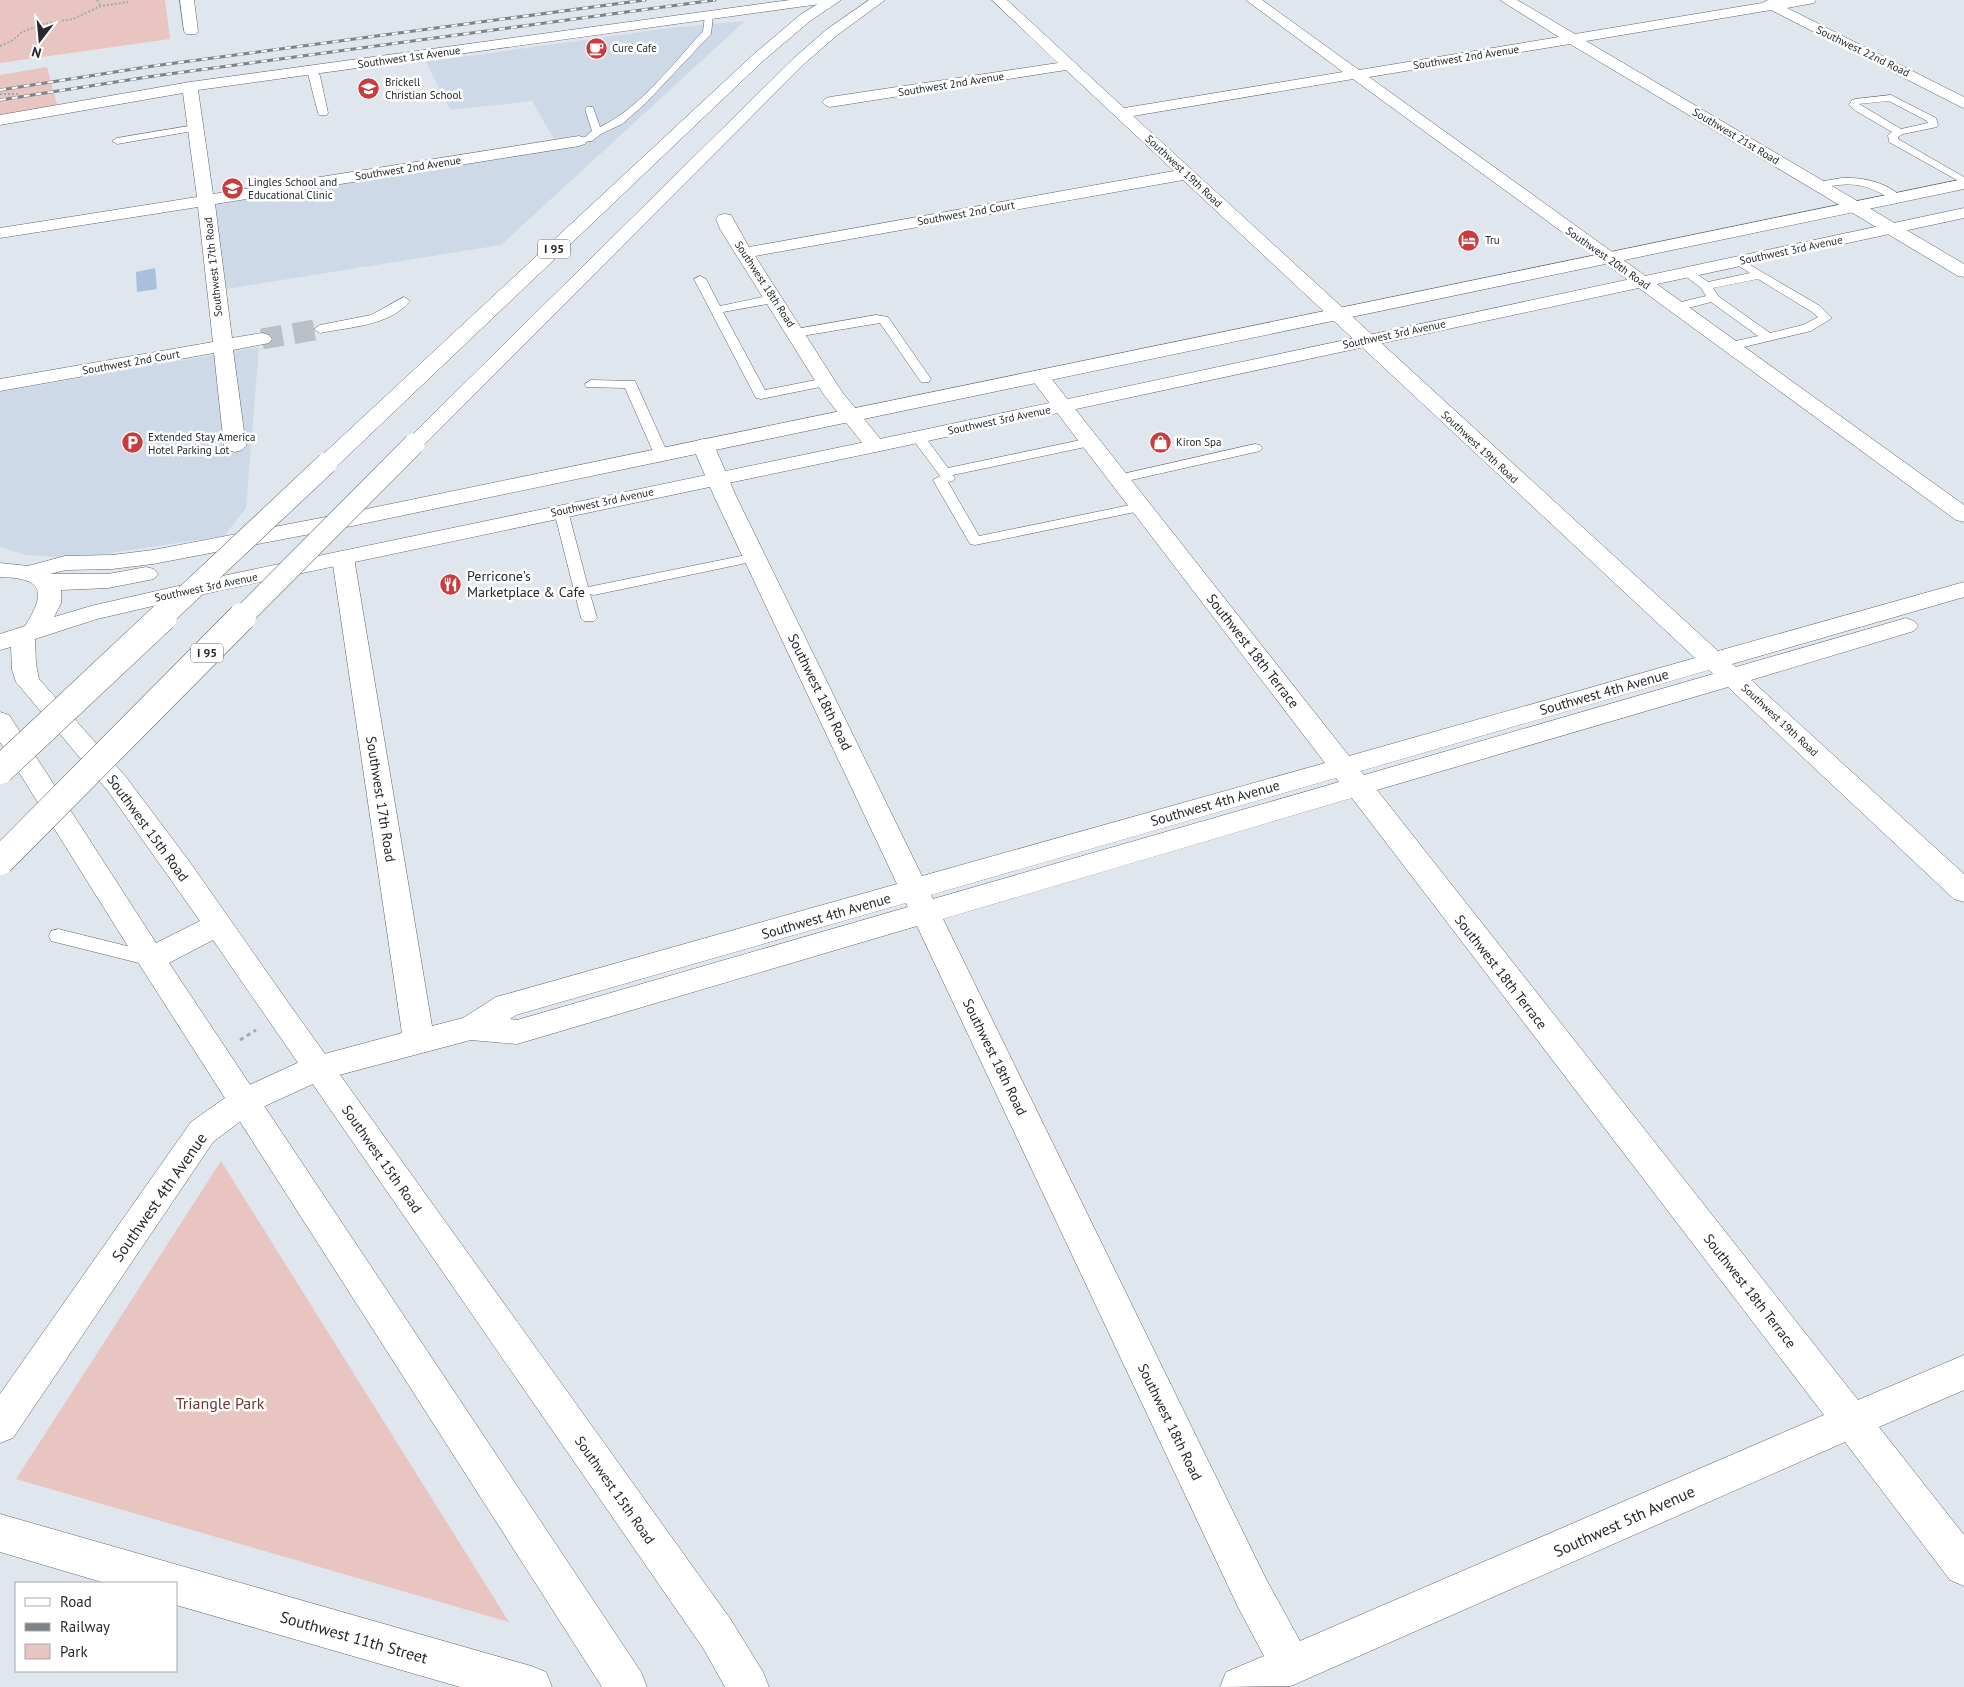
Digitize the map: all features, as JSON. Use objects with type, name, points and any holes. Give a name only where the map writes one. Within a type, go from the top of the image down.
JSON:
[{"type":"main road","points":[[187,0],[191,31]]},
{"type":"main road","name":"Southwest 1st Avenue","points":[[0,120],[190,87],[820,0]]},
{"type":"main road","name":"I 95","points":[[0,770],[759,57],[797,24],[834,0]]},
{"type":"main road","name":"I 95","points":[[0,861],[543,314],[799,61],[853,16],[878,0]]},
{"type":"main road","name":"Southwest 19th Road","points":[[999,0],[1964,891]]},
{"type":"main road","name":"Southwest 20th Road","points":[[1253,0],[1964,515]]},
{"type":"main road","name":"Southwest 21st Road","points":[[1507,0],[1964,272]]},
{"type":"main road","name":"Southwest 2nd Avenue","points":[[1122,114],[1573,39],[1767,3],[1810,0]]},
{"type":"main road","name":"Southwest 22nd Road","points":[[1767,3],[1964,103]]},
{"type":"main road","name":"Southwest 2nd Avenue","points":[[830,102],[1070,65]]},
{"type":"main road","name":"Southwest 17th Road","points":[[190,87],[206,200],[235,446]]},
{"type":"main road","name":"Southwest 2nd Avenue","points":[[0,232],[579,141]]},
{"type":"main road","name":"Southwest 2nd Court","points":[[744,253],[1187,174]]},
{"type":"main road","points":[[18,572],[65,563],[112,562],[153,557],[352,519],[1854,207],[1964,182]]},
{"type":"main road","name":"Southwest 3rd Avenue","points":[[19,636],[107,609],[222,583],[918,437],[1964,213]]},
{"type":"main road","name":"Southwest 18th Road","points":[[725,219],[729,229],[826,382],[875,446]]},
{"type":"main road","name":"Southwest 2nd Court","points":[[0,385],[262,338]]},
{"type":"main road","name":"Southwest 18th Terrace","points":[[1039,376],[1350,776],[1385,824],[1964,1566]]},
{"type":"main road","name":"Southwest 18th Road","points":[[704,446],[1252,1593],[1285,1674]]},
{"type":"main road","name":"Southwest 17th Road","points":[[343,558],[419,1041]]},
{"type":"main road","points":[[18,572],[51,597],[49,604],[19,636]]},
{"type":"main road","name":"Southwest 4th Avenue","points":[[1724,669],[1964,589]]},
{"type":"main road","name":"Southwest 4th Avenue","points":[[0,1425],[202,1132],[244,1102],[317,1068],[471,1028],[517,1032],[921,902],[1350,776],[1724,669],[1964,608]]},
{"type":"main road","name":"Southwest 15th Road","points":[[19,636],[23,666],[28,682],[118,784],[179,868],[317,1068],[717,1634],[748,1687]]},
{"type":"main road","points":[[0,721],[151,959],[626,1687]]},
{"type":"main road","points":[[151,959],[217,925]]},
{"type":"main road","name":"Southwest 5th Avenue","points":[[1241,1687],[1285,1674],[1964,1372]]},
{"type":"main road","points":[[0,1533],[168,1582]]},
{"type":"main road","name":"Southwest 11th Street","points":[[178,1586],[531,1687]]},
{"type":"lane","points":[[579,141],[588,139],[597,132],[618,122],[642,102],[708,32],[709,16]]},
{"type":"lane","points":[[312,70],[323,113]]},
{"type":"lane","points":[[1900,132],[1859,109],[1854,105],[1855,102],[1891,98],[1932,120],[1932,125],[1900,132],[1893,136],[1893,140],[1964,182]]},
{"type":"lane","points":[[590,109],[597,132]]},
{"type":"lane","points":[[117,142],[195,128]]},
{"type":"lane","points":[[1818,185],[1847,180],[1868,182],[1896,198]]},
{"type":"lane","points":[[1731,346],[1807,328],[1826,318],[1816,309],[1738,261]]},
{"type":"lane","points":[[1687,272],[1706,286],[1713,298],[1768,337]]},
{"type":"lane","points":[[1706,286],[1760,275]]},
{"type":"lane","points":[[700,279],[761,395],[826,382]]},
{"type":"lane","points":[[1678,307],[1713,298]]},
{"type":"lane","points":[[716,310],[773,299]]},
{"type":"lane","points":[[320,329],[380,317],[392,311],[404,301]]},
{"type":"lane","points":[[796,333],[876,318],[884,320],[926,379]]},
{"type":"lane","points":[[591,384],[630,384],[661,454]]},
{"type":"lane","points":[[918,437],[948,478],[940,480],[975,541],[1140,507]]},
{"type":"lane","points":[[944,473],[1090,442]]},
{"type":"lane","points":[[1118,479],[1255,448]]},
{"type":"lane","points":[[561,511],[589,618]]},
{"type":"lane","points":[[594,590],[756,557]]},
{"type":"lane","points":[[58,936],[151,959]]},
{"type":"path","points":[[97,0],[101,6]]},
{"type":"path","points":[[0,46],[13,40],[22,32],[43,24],[73,18],[101,6],[128,2]]},
{"type":"path","points":[[232,1044],[261,1028]]},
{"type":"shaded area","points":[[745,21],[501,245],[226,289],[214,195],[554,139],[532,101],[450,110],[426,62],[669,28]]},
{"type":"shaded area","points":[[259,347],[246,508],[224,536],[76,558],[26,555],[0,547],[0,392]]},
{"type":"green space","points":[[0,0],[165,0],[170,39],[0,63]]},
{"type":"green space","points":[[47,67],[57,105],[0,117],[0,75]]},
{"type":"green space","name":"Triangle Park","points":[[221,1161],[509,1622],[16,1479]]},
{"type":"water","points":[[155,268],[157,289],[137,292],[136,272]]},
{"type":"tunnel","points":[[262,339],[320,329]]},
{"type":"railway","points":[[0,90],[153,66],[645,0]]},
{"type":"railway","points":[[0,100],[154,76],[715,0]]},
{"type":"place","name":"Cure Cafe","points":[[596,48]]},
{"type":"place","name":"Brickell Christian School","points":[[369,88]]},
{"type":"place","name":"Lingles School and Educational Clinic","points":[[232,188]]},
{"type":"place","name":"Tru","points":[[1469,240]]},
{"type":"place","name":"Kiron Spa","points":[[1160,442]]},
{"type":"place","name":"Extended Stay America Hotel Parking Lot","points":[[132,443]]},
{"type":"place","name":"Perricone's Marketplace & Cafe","points":[[451,584]]}]
